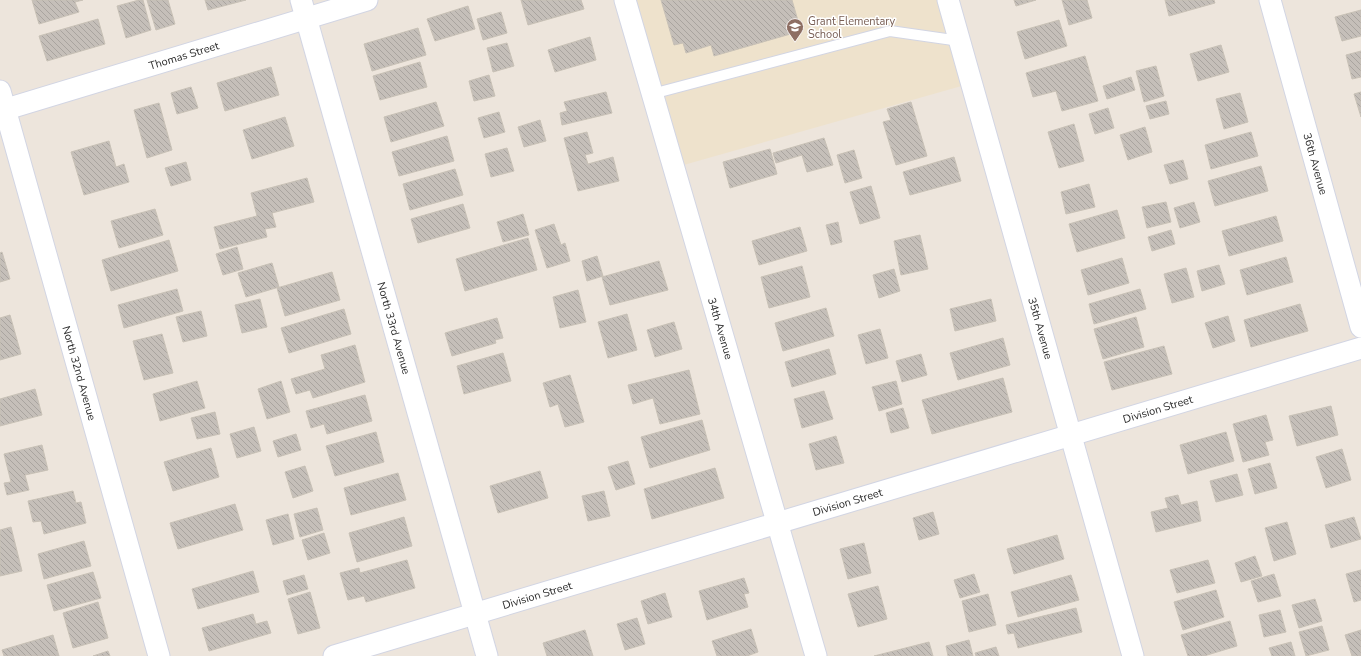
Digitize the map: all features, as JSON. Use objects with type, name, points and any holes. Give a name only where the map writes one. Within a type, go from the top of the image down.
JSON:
[{"type":"street","name":"Thomas Street","points":[[2,104],[304,9],[367,0]]},
{"type":"street","name":"34th Avenue","points":[[625,0],[779,523],[816,656]]},
{"type":"street","name":"35th Avenue","points":[[948,0],[1133,656]]},
{"type":"street","name":"36th Avenue","points":[[1270,0],[1361,327]]},
{"type":"street","name":"North 33rd Avenue","points":[[304,9],[487,656]]},
{"type":"street","name":"North 32nd Avenue","points":[[2,104],[159,656]]},
{"type":"street","name":"Division Street","points":[[334,656],[1361,348]]},
{"type":"lane","points":[[652,94],[890,31],[960,42]]},
{"type":"shaded area","name":"Grant Elementary School","points":[[624,0],[940,0],[965,85],[673,168]]},
{"type":"building","points":[[32,0],[83,0],[75,2],[79,12],[39,24]]},
{"type":"building","points":[[143,0],[151,30],[126,38],[117,6]]},
{"type":"building","points":[[147,0],[168,0],[175,24],[156,30]]},
{"type":"building","points":[[205,0],[246,0],[208,10]]},
{"type":"building","points":[[521,0],[581,0],[584,9],[528,25]]},
{"type":"building","points":[[661,0],[792,0],[801,31],[714,56],[711,45],[686,53],[683,43],[674,45]]},
{"type":"building","points":[[1014,0],[1036,0],[1016,6]]},
{"type":"building","points":[[1062,0],[1087,0],[1092,18],[1069,25]]},
{"type":"building","points":[[1165,0],[1214,0],[1215,3],[1169,16]]},
{"type":"building","points":[[468,6],[475,29],[435,41],[427,19]]},
{"type":"building","points":[[1361,10],[1361,36],[1342,41],[1335,17]]},
{"type":"building","points":[[501,12],[507,33],[483,40],[477,19]]},
{"type":"building","points":[[98,19],[105,44],[47,61],[39,36]]},
{"type":"building","points":[[1059,20],[1067,46],[1025,59],[1017,32]]},
{"type":"building","points":[[418,28],[426,55],[372,71],[364,44]]},
{"type":"building","points":[[590,37],[596,60],[555,72],[548,50]]},
{"type":"building","points":[[507,43],[514,66],[493,72],[487,48]]},
{"type":"building","points":[[1221,45],[1229,72],[1198,81],[1190,54]]},
{"type":"building","points":[[1361,51],[1361,77],[1352,79],[1346,55]]},
{"type":"building","points":[[1085,56],[1098,101],[1062,111],[1056,91],[1033,97],[1026,73]]},
{"type":"building","points":[[420,62],[427,87],[380,100],[373,76]]},
{"type":"building","points":[[1156,66],[1164,96],[1144,102],[1136,71]]},
{"type":"building","points":[[271,67],[279,95],[225,111],[217,83]]},
{"type":"building","points":[[489,75],[495,96],[474,101],[469,81]]},
{"type":"building","points":[[1131,77],[1135,90],[1107,99],[1103,86]]},
{"type":"building","points":[[191,87],[198,108],[177,114],[171,93]]},
{"type":"building","points":[[606,92],[612,113],[562,125],[560,113],[567,111],[564,102]]},
{"type":"building","points":[[1361,92],[1361,117],[1354,94]]},
{"type":"building","points":[[1240,93],[1248,122],[1224,129],[1216,99]]},
{"type":"building","points":[[1166,101],[1169,114],[1150,119],[1146,106]]},
{"type":"building","points":[[436,102],[444,126],[391,142],[384,117]]},
{"type":"building","points":[[911,102],[927,156],[896,165],[883,122],[891,120],[887,109]]},
{"type":"building","points":[[159,103],[172,150],[147,158],[134,110]]},
{"type":"building","points":[[1108,108],[1114,128],[1095,134],[1089,114]]},
{"type":"building","points":[[499,112],[505,132],[484,138],[478,118]]},
{"type":"building","points":[[285,117],[294,146],[252,159],[243,130]]},
{"type":"building","points":[[540,120],[546,141],[524,147],[518,127]]},
{"type":"building","points":[[1074,124],[1084,161],[1059,168],[1048,132]]},
{"type":"building","points":[[1145,127],[1152,152],[1128,160],[1120,135]]},
{"type":"building","points":[[587,132],[593,153],[585,155],[588,164],[613,157],[619,181],[578,191],[564,138]]},
{"type":"building","points":[[1251,132],[1258,156],[1211,169],[1205,145]]},
{"type":"building","points":[[447,136],[454,161],[399,176],[392,152]]},
{"type":"building","points":[[824,138],[833,165],[807,172],[802,155],[776,163],[773,153]]},
{"type":"building","points":[[109,141],[116,167],[124,164],[129,182],[84,195],[71,152]]},
{"type":"building","points":[[507,148],[514,171],[491,177],[485,154]]},
{"type":"building","points":[[770,149],[777,174],[730,188],[723,162]]},
{"type":"building","points":[[854,150],[862,178],[845,183],[837,155]]},
{"type":"building","points":[[954,157],[961,181],[910,195],[903,172]]},
{"type":"building","points":[[1183,160],[1188,179],[1170,184],[1164,165]]},
{"type":"building","points":[[186,162],[191,180],[171,186],[165,168]]},
{"type":"building","points":[[1261,166],[1268,191],[1215,206],[1208,181]]},
{"type":"building","points":[[455,169],[463,195],[410,210],[403,184]]},
{"type":"building","points":[[307,178],[314,202],[272,213],[276,227],[265,229],[267,237],[220,249],[214,227],[257,216],[251,193]]},
{"type":"building","points":[[1089,184],[1095,207],[1066,214],[1061,192]]},
{"type":"building","points":[[871,186],[880,218],[860,224],[850,192]]},
{"type":"building","points":[[1166,202],[1171,222],[1147,228],[1142,207]]},
{"type":"building","points":[[1194,202],[1200,222],[1180,228],[1174,208]]},
{"type":"building","points":[[463,204],[470,228],[418,243],[411,219]]},
{"type":"building","points":[[155,209],[163,235],[119,248],[111,221]]},
{"type":"building","points":[[1117,210],[1125,238],[1077,252],[1069,224]]},
{"type":"building","points":[[523,214],[529,235],[503,242],[497,222]]},
{"type":"building","points":[[1276,216],[1283,241],[1229,256],[1222,231]]},
{"type":"building","points":[[838,222],[842,242],[831,245],[826,225]]},
{"type":"building","points":[[554,224],[561,245],[565,243],[570,261],[547,268],[535,230]]},
{"type":"building","points":[[800,227],[807,251],[759,265],[752,241]]},
{"type":"building","points":[[1171,230],[1175,244],[1152,251],[1148,237]]},
{"type":"building","points":[[920,235],[928,269],[901,275],[894,241]]},
{"type":"building","points":[[528,238],[537,270],[465,291],[456,259]]},
{"type":"building","points":[[169,240],[178,271],[111,291],[102,260]]},
{"type":"building","points":[[237,247],[243,269],[223,275],[216,254]]},
{"type":"building","points":[[2,252],[10,279],[0,282],[0,253]]},
{"type":"building","points":[[597,256],[603,276],[587,281],[582,261]]},
{"type":"building","points":[[1286,257],[1293,282],[1247,295],[1240,270]]},
{"type":"building","points":[[1122,258],[1129,283],[1088,295],[1081,270]]},
{"type":"building","points":[[659,261],[668,290],[610,305],[602,277]]},
{"type":"building","points":[[272,263],[279,287],[246,297],[238,273]]},
{"type":"building","points":[[1219,265],[1225,284],[1202,291],[1197,271]]},
{"type":"building","points":[[802,266],[810,297],[769,308],[761,277]]},
{"type":"building","points":[[1186,268],[1194,297],[1172,303],[1164,274]]},
{"type":"building","points":[[894,269],[900,291],[879,298],[873,275]]},
{"type":"building","points":[[332,272],[340,300],[285,316],[277,288]]},
{"type":"building","points":[[177,289],[183,311],[124,328],[118,305]]},
{"type":"building","points":[[1140,289],[1146,309],[1094,324],[1089,304]]},
{"type":"building","points":[[578,290],[586,322],[560,328],[553,297]]},
{"type":"building","points":[[260,299],[267,327],[242,333],[235,305]]},
{"type":"building","points":[[991,299],[996,321],[955,331],[950,309]]},
{"type":"building","points":[[1300,304],[1308,331],[1251,347],[1244,320]]},
{"type":"building","points":[[826,308],[834,336],[783,351],[775,323]]},
{"type":"building","points":[[344,309],[351,334],[289,353],[281,328]]},
{"type":"building","points":[[201,311],[207,336],[183,342],[176,317]]},
{"type":"building","points":[[627,314],[637,350],[608,358],[598,322]]},
{"type":"building","points":[[10,315],[21,354],[0,360],[0,318]]},
{"type":"building","points":[[1228,316],[1235,341],[1213,348],[1205,323]]},
{"type":"building","points":[[1136,317],[1144,347],[1103,359],[1094,329]]},
{"type":"building","points":[[497,318],[503,338],[495,340],[496,343],[452,356],[445,333]]},
{"type":"building","points":[[674,322],[682,349],[655,357],[647,330]]},
{"type":"building","points":[[880,329],[888,358],[866,364],[858,335]]},
{"type":"building","points":[[162,334],[173,373],[144,380],[133,341]]},
{"type":"building","points":[[1003,338],[1010,365],[958,380],[950,353]]},
{"type":"building","points":[[355,345],[365,382],[313,398],[310,390],[296,394],[291,379],[325,369],[321,355]]},
{"type":"building","points":[[1164,346],[1172,374],[1112,390],[1104,362]]},
{"type":"building","points":[[829,349],[836,374],[792,387],[785,362]]},
{"type":"building","points":[[503,353],[511,381],[464,394],[457,366]]},
{"type":"building","points":[[921,354],[927,375],[902,382],[896,361]]},
{"type":"building","points":[[689,370],[700,414],[660,424],[653,398],[633,404],[628,385]]},
{"type":"building","points":[[570,375],[584,422],[565,427],[558,404],[550,407],[543,383]]},
{"type":"building","points":[[1003,378],[1012,412],[932,434],[922,400]]},
{"type":"building","points":[[197,381],[205,408],[160,421],[153,394]]},
{"type":"building","points":[[281,381],[290,412],[267,419],[258,389]]},
{"type":"building","points":[[896,381],[902,404],[879,411],[872,387]]},
{"type":"building","points":[[35,389],[42,415],[0,426],[0,399]]},
{"type":"building","points":[[824,391],[833,419],[802,428],[794,399]]},
{"type":"building","points":[[365,395],[372,421],[327,434],[324,424],[311,428],[306,411]]},
{"type":"building","points":[[1331,406],[1338,435],[1297,446],[1289,416]]},
{"type":"building","points":[[903,408],[909,428],[891,433],[886,413]]},
{"type":"building","points":[[215,412],[220,434],[197,439],[191,418]]},
{"type":"building","points":[[1266,415],[1273,440],[1265,442],[1269,455],[1243,462],[1233,424]]},
{"type":"building","points":[[702,420],[710,450],[650,468],[641,437]]},
{"type":"building","points":[[254,427],[261,451],[237,458],[230,434]]},
{"type":"building","points":[[376,432],[384,462],[335,476],[326,446]]},
{"type":"building","points":[[1226,432],[1234,461],[1188,474],[1180,445]]},
{"type":"building","points":[[296,434],[301,450],[278,457],[273,441]]},
{"type":"building","points":[[836,436],[844,463],[816,470],[809,444]]},
{"type":"building","points":[[42,445],[48,470],[25,475],[29,490],[7,495],[4,483],[11,482],[4,454]]},
{"type":"building","points":[[211,448],[219,477],[173,491],[164,462]]},
{"type":"building","points":[[1342,449],[1351,480],[1326,488],[1316,457]]},
{"type":"building","points":[[628,461],[635,484],[616,490],[608,467]]},
{"type":"building","points":[[1270,463],[1277,488],[1255,494],[1248,469]]},
{"type":"building","points":[[305,466],[313,491],[293,498],[285,472]]},
{"type":"building","points":[[715,468],[724,498],[652,519],[644,489]]},
{"type":"building","points":[[540,471],[548,498],[498,513],[490,486]]},
{"type":"building","points":[[398,473],[406,500],[351,515],[344,488]]},
{"type":"building","points":[[1237,474],[1243,495],[1216,502],[1210,481]]},
{"type":"building","points":[[73,491],[76,503],[81,502],[86,523],[44,534],[41,521],[33,522],[28,501]]},
{"type":"building","points":[[604,491],[610,516],[588,521],[582,496]]},
{"type":"building","points":[[1178,495],[1181,505],[1197,501],[1201,521],[1156,532],[1151,512],[1168,508],[1165,498]]},
{"type":"building","points":[[235,504],[243,530],[178,549],[170,523]]},
{"type":"building","points":[[317,508],[323,530],[300,537],[294,514]]},
{"type":"building","points":[[933,512],[939,534],[919,540],[913,518]]},
{"type":"building","points":[[288,514],[294,539],[273,545],[266,520]]},
{"type":"building","points":[[404,517],[412,546],[357,562],[349,533]]},
{"type":"building","points":[[1354,517],[1361,539],[1331,548],[1325,525]]},
{"type":"building","points":[[1287,522],[1296,554],[1274,561],[1265,528]]},
{"type":"building","points":[[11,527],[22,571],[0,576],[0,530]]},
{"type":"building","points":[[324,533],[330,553],[308,560],[302,540]]},
{"type":"building","points":[[1057,535],[1064,559],[1014,574],[1007,549]]},
{"type":"building","points":[[84,541],[91,566],[44,579],[38,554]]},
{"type":"building","points":[[864,543],[871,573],[848,579],[840,549]]},
{"type":"building","points":[[1255,556],[1262,576],[1241,582],[1235,563]]},
{"type":"building","points":[[407,560],[415,588],[366,602],[364,596],[348,600],[340,573],[359,568],[360,573]]},
{"type":"building","points":[[1208,560],[1215,583],[1177,593],[1170,570]]},
{"type":"building","points":[[1361,570],[1361,600],[1354,602],[1346,574]]},
{"type":"building","points":[[253,571],[259,592],[198,609],[192,589]]},
{"type":"building","points":[[93,572],[101,598],[54,611],[47,585]]},
{"type":"building","points":[[974,574],[980,592],[960,598],[954,580]]},
{"type":"building","points":[[1274,574],[1281,596],[1258,602],[1251,581]]},
{"type":"building","points":[[304,575],[308,589],[287,595],[283,581]]},
{"type":"building","points":[[1071,575],[1079,600],[1018,617],[1011,592]]},
{"type":"building","points":[[744,578],[749,593],[744,594],[748,607],[707,620],[699,591]]},
{"type":"building","points":[[878,586],[887,619],[858,627],[848,594]]},
{"type":"building","points":[[1216,590],[1224,617],[1183,630],[1174,602]]},
{"type":"building","points":[[310,592],[320,628],[298,634],[288,599]]},
{"type":"building","points":[[665,593],[672,617],[648,624],[641,601]]},
{"type":"building","points":[[988,594],[996,625],[969,632],[962,601]]},
{"type":"building","points":[[1315,599],[1322,621],[1299,628],[1292,605]]},
{"type":"building","points":[[98,602],[108,638],[73,648],[63,613]]},
{"type":"building","points":[[1076,608],[1082,632],[1018,648],[1014,633],[1008,634],[1006,625]]},
{"type":"building","points":[[1280,610],[1286,632],[1264,637],[1259,615]]},
{"type":"building","points":[[253,614],[256,624],[267,621],[271,633],[209,651],[202,628]]},
{"type":"building","points":[[637,618],[645,644],[625,650],[617,624]]},
{"type":"building","points":[[1230,621],[1237,646],[1204,656],[1188,656],[1181,635]]},
{"type":"building","points":[[1322,626],[1329,650],[1306,656],[1299,632]]},
{"type":"building","points":[[751,629],[758,652],[747,656],[717,656],[712,641]]},
{"type":"building","points":[[585,630],[593,656],[547,656],[543,643]]},
{"type":"building","points":[[1361,630],[1361,656],[1352,656],[1345,635]]},
{"type":"building","points":[[53,635],[59,656],[4,656],[2,650]]},
{"type":"building","points":[[969,640],[973,656],[948,656],[946,646]]},
{"type":"building","points":[[929,642],[933,656],[874,656]]},
{"type":"building","points":[[1291,642],[1295,656],[1272,656],[1269,648]]},
{"type":"building","points":[[996,647],[999,656],[976,656],[975,653]]},
{"type":"building","points":[[108,651],[110,656],[93,656]]},
{"type":"place","name":"Grant Elementary School","points":[[795,42]]}]
